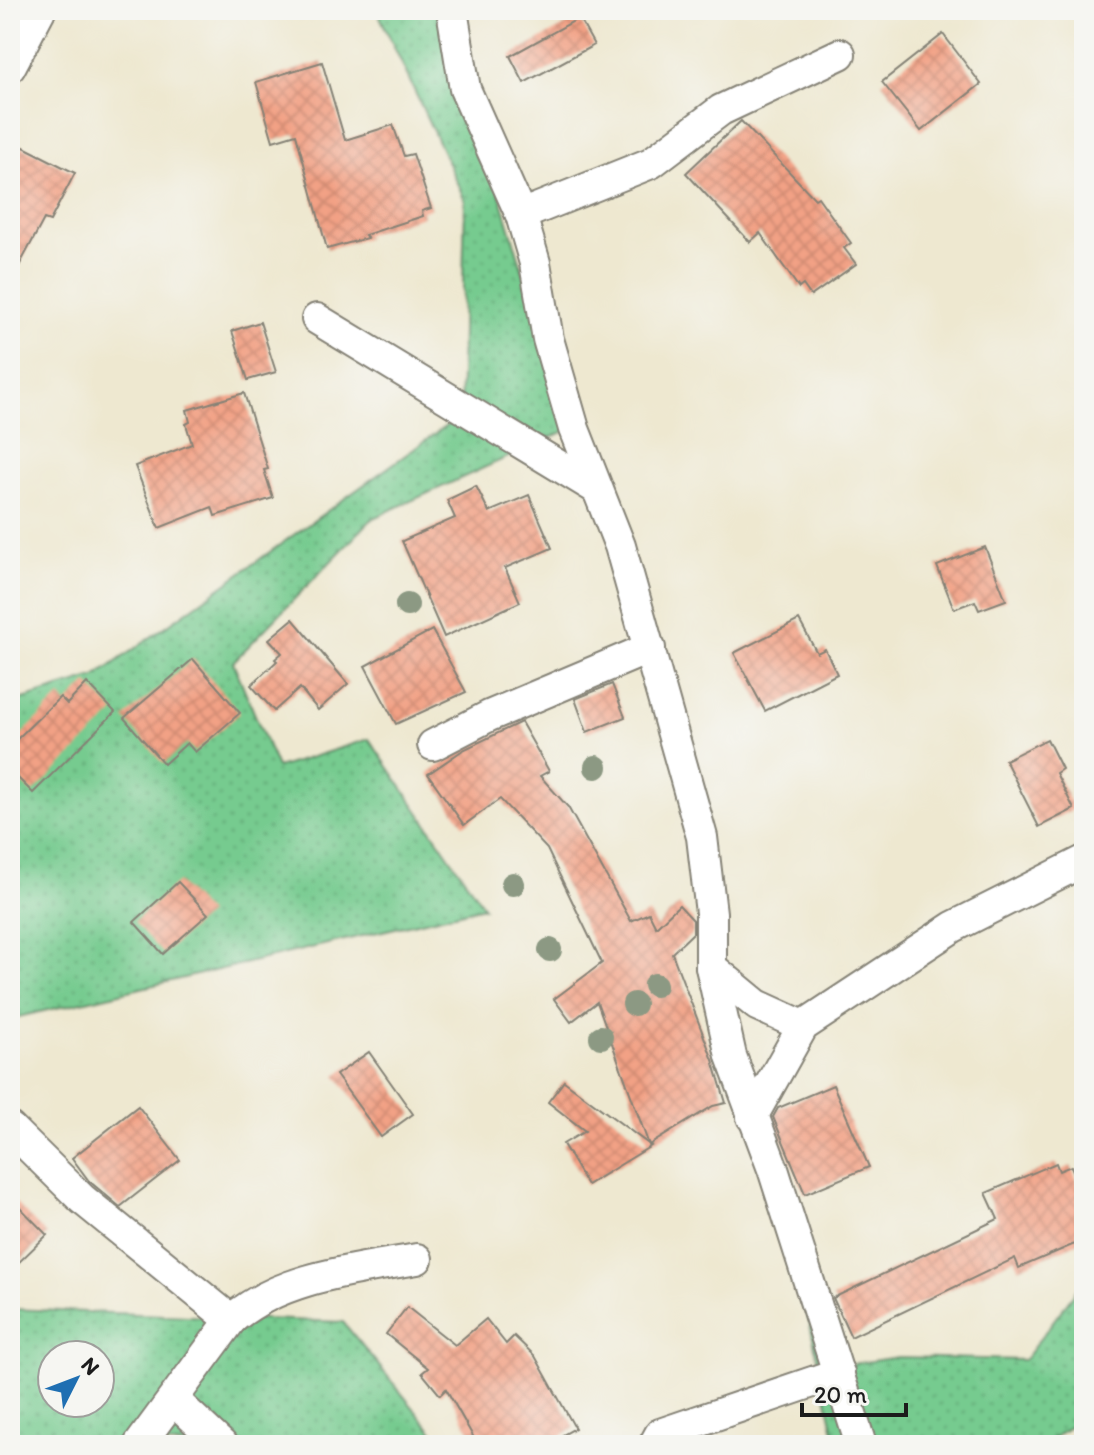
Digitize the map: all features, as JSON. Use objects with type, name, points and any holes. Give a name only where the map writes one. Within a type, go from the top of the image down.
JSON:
[{"type":"street","points":[[14,51],[40,10]]},
{"type":"street","points":[[452,10],[465,89],[521,215],[535,263],[548,339],[561,384],[620,546],[702,837],[711,913],[711,967],[731,1056],[773,1169],[861,1445]]},
{"type":"street","points":[[521,215],[651,163],[721,110],[840,54]]},
{"type":"street","points":[[317,319],[597,489]]},
{"type":"street","points":[[433,745],[489,716],[650,648]]},
{"type":"street","points":[[752,1117],[803,1026],[953,927],[1084,861]]},
{"type":"street","points":[[711,967],[757,1005],[803,1026]]},
{"type":"street","points":[[10,1128],[82,1199],[231,1320]]},
{"type":"street","points":[[139,1445],[231,1320],[250,1304],[272,1291],[417,1259]]},
{"type":"street","points":[[657,1441],[839,1373]]},
{"type":"street","points":[[174,1400],[222,1445]]},
{"type":"green space","points":[[377,10],[445,10],[570,429],[373,518],[233,662],[277,768],[369,739],[484,907],[10,1019],[10,703],[95,677],[460,416],[465,200]]},
{"type":"green space","points":[[774,1164],[839,1366],[898,1357],[1024,1360],[1084,1280],[1084,1416],[1044,1445],[837,1445]]},
{"type":"green space","points":[[10,1309],[343,1322],[444,1445],[10,1445]]},
{"type":"building","points":[[579,18],[594,45],[524,83],[510,56]]},
{"type":"building","points":[[943,34],[981,84],[921,131],[882,82]]},
{"type":"building","points":[[322,62],[345,140],[393,125],[404,156],[413,154],[431,208],[422,211],[423,216],[365,235],[367,238],[327,249],[296,134],[273,141],[256,82]]},
{"type":"building","points":[[741,121],[815,199],[818,197],[851,243],[844,248],[856,264],[811,296],[803,285],[799,288],[760,233],[750,242],[686,173]]},
{"type":"building","points":[[10,140],[75,173],[50,221],[44,219],[10,283]]},
{"type":"building","points":[[260,322],[276,372],[248,380],[232,331]]},
{"type":"building","points":[[244,393],[268,469],[264,470],[273,498],[215,516],[212,507],[159,528],[135,466],[192,444],[186,424],[190,422],[187,410]]},
{"type":"building","points":[[476,486],[489,512],[529,495],[552,548],[505,568],[520,602],[444,637],[402,541],[455,518],[447,500]]},
{"type":"building","points":[[985,547],[1006,600],[979,610],[975,601],[954,609],[937,566]]},
{"type":"building","points":[[293,619],[348,684],[318,710],[300,688],[274,711],[251,685],[282,653],[269,639]]},
{"type":"building","points":[[799,620],[817,653],[825,649],[837,674],[765,711],[734,653]]},
{"type":"building","points":[[432,630],[466,692],[396,724],[365,666]]},
{"type":"building","points":[[193,659],[240,713],[195,752],[187,743],[164,764],[124,718]]},
{"type":"building","points":[[87,683],[115,712],[33,793],[10,770],[10,746],[60,697],[67,704]]},
{"type":"building","points":[[612,684],[625,717],[587,732],[575,699]]},
{"type":"building","points":[[521,722],[549,771],[540,776],[568,807],[631,921],[649,913],[656,927],[679,905],[693,920],[693,933],[672,953],[726,1103],[713,1106],[649,1145],[597,1002],[571,1022],[554,999],[602,963],[547,849],[500,799],[464,825],[428,774],[463,750]]},
{"type":"building","points":[[1047,739],[1062,769],[1056,773],[1074,809],[1039,827],[1005,760]]},
{"type":"building","points":[[178,882],[208,914],[163,954],[134,922]]},
{"type":"building","points":[[369,1052],[413,1114],[381,1137],[336,1075]]},
{"type":"building","points":[[564,1081],[651,1146],[587,1185],[563,1144],[585,1131],[548,1102]]},
{"type":"building","points":[[833,1085],[869,1167],[805,1194],[773,1117],[778,1108]]},
{"type":"building","points":[[138,1106],[180,1160],[120,1207],[89,1181],[72,1158]]},
{"type":"building","points":[[1056,1163],[1059,1171],[1071,1166],[1084,1196],[1084,1240],[1019,1268],[1015,1258],[851,1337],[833,1298],[998,1219],[986,1193]]},
{"type":"building","points":[[10,1197],[47,1235],[10,1271]]},
{"type":"building","points":[[407,1307],[455,1345],[486,1319],[506,1344],[514,1336],[535,1356],[575,1428],[545,1445],[478,1445],[446,1389],[440,1395],[422,1373],[428,1368],[386,1334]]}]
